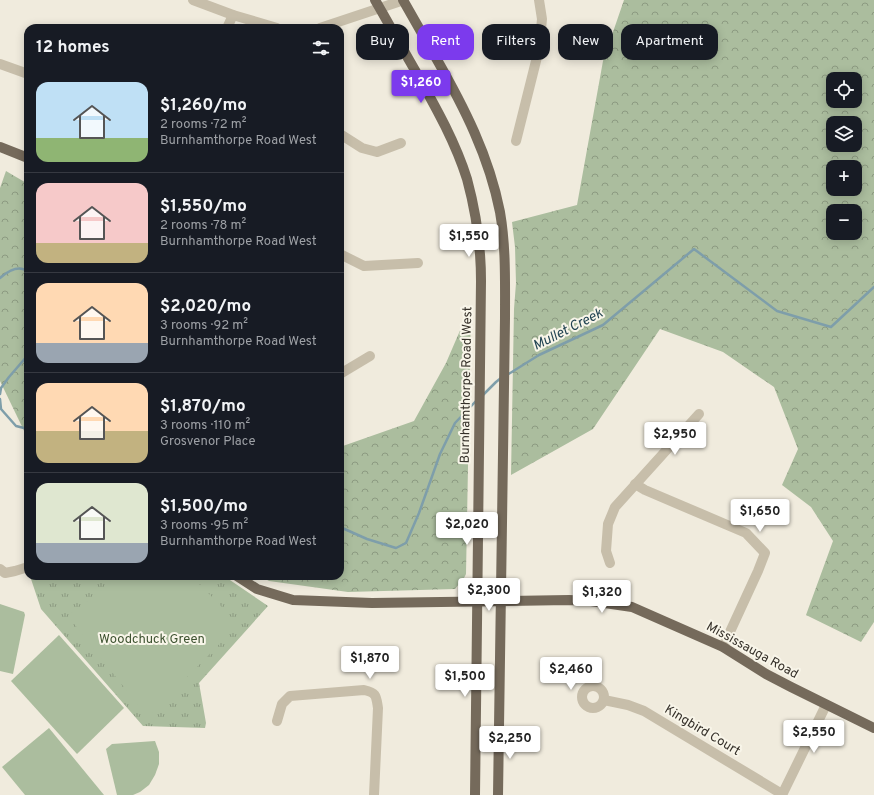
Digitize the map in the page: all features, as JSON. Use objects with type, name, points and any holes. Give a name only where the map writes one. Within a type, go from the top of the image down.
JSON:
[{"type":"main road","points":[[404,0],[473,128],[488,165],[497,200],[503,236],[505,318],[498,795]]},
{"type":"main road","name":"Burnhamthorpe Road West","points":[[377,4],[440,116],[457,153],[466,178],[474,211],[480,248],[481,317],[475,795]]},
{"type":"main road","points":[[0,147],[24,156]]},
{"type":"main road","name":"Mississauga Road","points":[[243,580],[257,589],[293,600],[372,603],[568,600],[591,601],[632,607],[723,647],[766,674],[874,728]]},
{"type":"street","points":[[193,0],[233,15],[263,24]]},
{"type":"street","points":[[330,24],[377,4],[404,0]]},
{"type":"street","points":[[516,141],[539,49],[542,19],[539,0]]},
{"type":"street","points":[[229,24],[233,15]]},
{"type":"street","points":[[0,64],[24,73]]},
{"type":"street","points":[[344,137],[362,148],[377,152],[401,143]]},
{"type":"street","points":[[344,256],[364,266],[418,263]]},
{"type":"street","points":[[344,372],[370,356]]},
{"type":"street","points":[[610,563],[606,552],[608,524],[615,507],[699,414]]},
{"type":"street","points":[[635,484],[645,490],[746,533],[765,553],[723,647]]},
{"type":"street","points":[[0,569],[5,573],[24,568]]},
{"type":"street","points":[[277,721],[282,704],[290,696],[364,690],[372,692],[376,696],[378,708],[374,795]]},
{"type":"street","name":"Kingbird Court","points":[[604,700],[628,705],[644,711],[782,794]]},
{"type":"street","points":[[782,794],[826,705]]},
{"type":"green space","points":[[624,0],[874,0],[874,622],[861,642],[806,615],[833,541],[811,507],[782,485],[798,449],[774,387],[723,352],[660,329],[593,429],[511,475],[514,309],[516,283],[515,247],[512,222],[577,205],[603,61],[613,60],[613,32]]},
{"type":"green space","points":[[6,171],[24,182],[24,431],[0,381],[0,188]]},
{"type":"green space","points":[[471,305],[466,574],[455,589],[348,592],[267,580],[344,580],[344,446],[414,421],[446,363]]},
{"type":"green space","name":"Woodchuck Green","points":[[31,580],[230,580],[268,606],[199,683],[206,723],[205,728],[143,726],[41,609]]},
{"type":"green space","name":"Woodchuck Green","points":[[114,580],[195,580],[238,625],[151,714],[145,714],[68,616]]},
{"type":"green space","points":[[0,604],[24,612],[25,615],[13,674],[0,671]]},
{"type":"green space","points":[[59,635],[124,708],[77,754],[11,681]]},
{"type":"green space","points":[[49,728],[104,795],[25,795],[2,767]]},
{"type":"green space","points":[[155,741],[159,752],[159,764],[149,785],[133,795],[117,795],[106,749],[112,744]]},
{"type":"waterway","name":"Mullet Creek","points":[[507,375],[539,355],[603,325],[694,249],[777,311],[831,327],[874,287]]},
{"type":"waterway","name":"Mullet Creek","points":[[0,278],[10,271],[17,269],[24,270]]},
{"type":"waterway","name":"Mullet Creek","points":[[0,394],[1,388],[24,360]]},
{"type":"waterway","name":"Mullet Creek","points":[[483,395],[501,378]]},
{"type":"waterway","name":"Mullet Creek","points":[[0,399],[1,409],[16,426],[24,428]]},
{"type":"waterway","name":"Mullet Creek","points":[[344,529],[367,539],[396,548],[406,543],[419,513],[440,454],[455,423],[476,401]]}]
